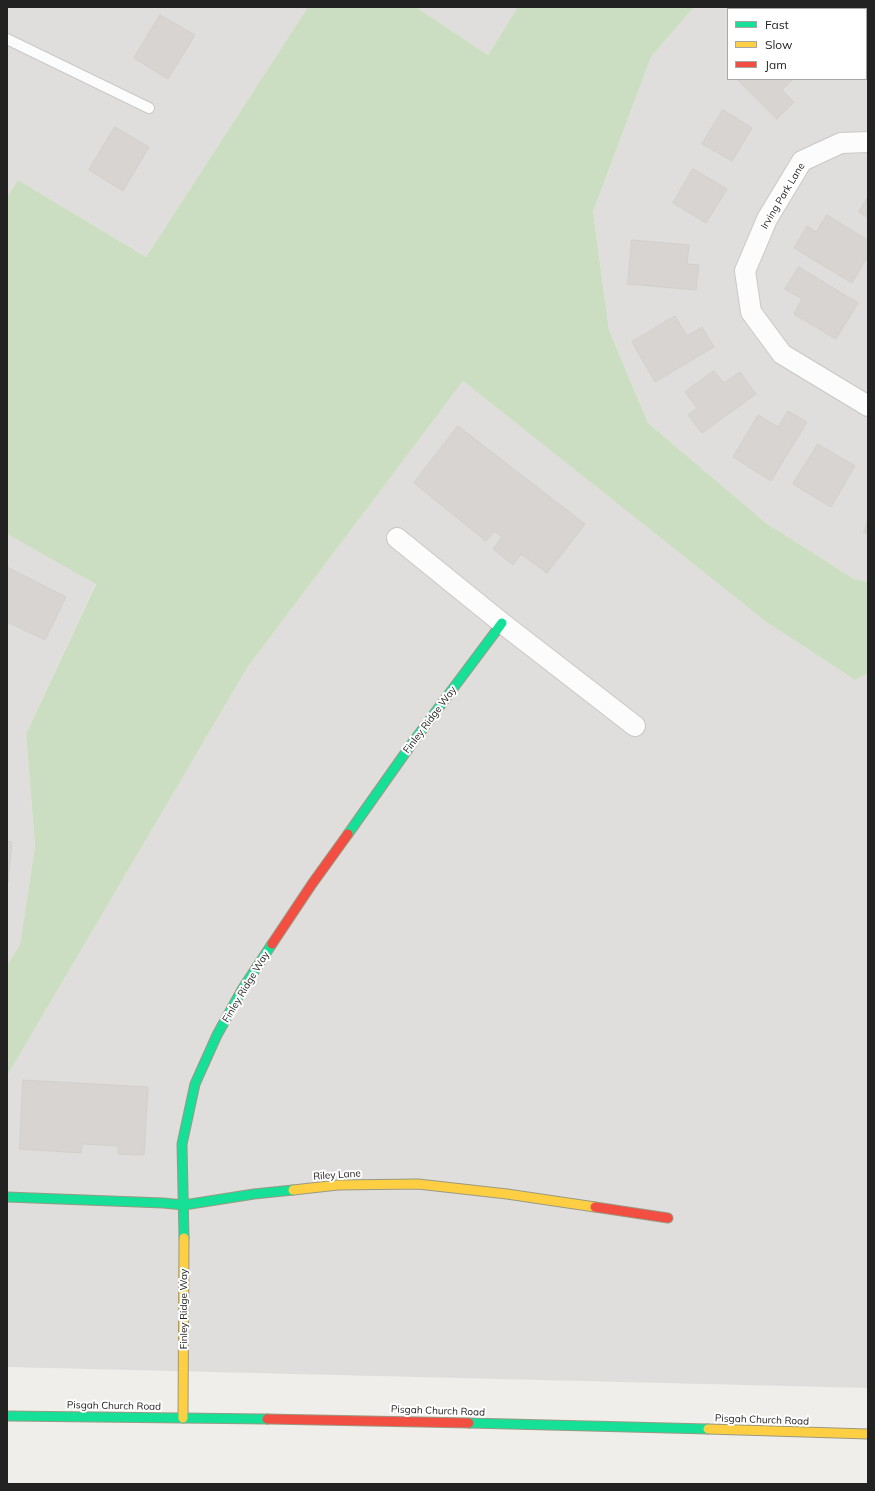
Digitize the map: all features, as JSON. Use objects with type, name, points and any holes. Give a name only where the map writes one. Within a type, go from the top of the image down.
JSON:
[{"type":"street","name":"Irving Park Lane","points":[[868,142],[841,143],[802,161],[767,219],[745,271],[752,312],[782,354],[868,406]]},
{"type":"street","points":[[396,538],[502,623],[635,726]]},
{"type":"street","name":"Finley Ridge Way","points":[[183,1418],[184,1206],[182,1144],[195,1084],[217,1034],[244,988],[312,884],[413,742],[502,623]]},
{"type":"street","name":"Riley Lane","points":[[7,1197],[163,1203],[184,1206],[254,1194],[338,1185],[418,1184],[507,1194],[668,1218]]},
{"type":"street","name":"Pisgah Church Road","points":[[7,1416],[381,1420],[868,1434]]},
{"type":"lane","points":[[7,39],[149,108]]},
{"type":"shaded area","points":[[7,7],[308,7],[146,257],[18,180],[7,197]]},
{"type":"shaded area","points":[[416,7],[518,7],[488,55]]},
{"type":"shaded area","points":[[694,7],[868,7],[868,582],[854,579],[766,523],[648,423],[609,330],[593,212],[651,57]]},
{"type":"shaded area","points":[[463,381],[765,621],[855,680],[868,673],[868,1388],[7,1367],[7,1076],[247,668]]},
{"type":"shaded area","points":[[7,534],[96,583],[26,734],[35,846],[20,946],[7,965]]},
{"type":"green space","points":[[308,7],[416,7],[488,55],[518,7],[694,7],[651,57],[593,212],[609,330],[648,423],[766,523],[854,579],[868,582],[868,673],[855,680],[765,621],[463,381],[247,668],[7,1076],[7,965],[20,945],[35,846],[26,734],[96,584],[7,534],[7,197],[18,180],[146,257]]},
{"type":"building","points":[[160,15],[195,35],[168,79],[134,58]]},
{"type":"building","points":[[867,27],[868,31],[867,68]]},
{"type":"building","points":[[738,80],[792,80],[782,90],[794,102],[777,119]]},
{"type":"building","points":[[723,110],[752,128],[732,161],[702,144]]},
{"type":"building","points":[[115,127],[149,147],[123,191],[89,170]]},
{"type":"building","points":[[693,169],[727,189],[706,223],[673,203]]},
{"type":"building","points":[[868,197],[868,218],[859,212]]},
{"type":"building","points":[[827,215],[868,240],[868,256],[852,283],[794,248],[807,226],[816,232]]},
{"type":"building","points":[[632,240],[689,245],[687,264],[699,265],[696,290],[628,284]]},
{"type":"building","points":[[799,267],[858,303],[836,339],[794,314],[802,299],[785,289]]},
{"type":"building","points":[[675,316],[687,336],[702,327],[714,347],[655,382],[632,342]]},
{"type":"building","points":[[714,371],[724,383],[740,372],[756,394],[702,433],[688,415],[697,408],[685,392]]},
{"type":"building","points":[[788,411],[807,422],[771,481],[733,457],[758,415],[778,427]]},
{"type":"building","points":[[458,426],[585,524],[547,573],[521,554],[513,565],[493,549],[502,537],[494,531],[486,541],[414,483]]},
{"type":"building","points":[[818,444],[855,466],[831,507],[793,484]]},
{"type":"building","points":[[868,519],[868,534],[864,533]]},
{"type":"building","points":[[7,567],[66,597],[45,640],[7,622]]},
{"type":"building","points":[[7,841],[12,842],[8,883],[7,883]]},
{"type":"building","points":[[23,1080],[148,1087],[144,1155],[118,1154],[118,1146],[82,1144],[81,1153],[20,1149]]},
{"type":"traffic: fast","points":[[348,834],[413,742],[502,623]]},
{"type":"traffic: fast","points":[[184,1238],[182,1144],[195,1084],[217,1035],[243,988],[272,944]]},
{"type":"traffic: fast","points":[[7,1197],[184,1205],[254,1194],[293,1190]]},
{"type":"traffic: fast","points":[[7,1416],[267,1419]]},
{"type":"traffic: fast","points":[[469,1423],[708,1429]]},
{"type":"traffic: slow","points":[[293,1190],[338,1185],[418,1184],[507,1194],[595,1207]]},
{"type":"traffic: slow","points":[[183,1418],[184,1238]]},
{"type":"traffic: slow","points":[[708,1429],[868,1434]]},
{"type":"traffic: jam","points":[[272,944],[348,834]]},
{"type":"traffic: jam","points":[[595,1207],[668,1218]]},
{"type":"traffic: jam","points":[[267,1419],[469,1423]]}]
